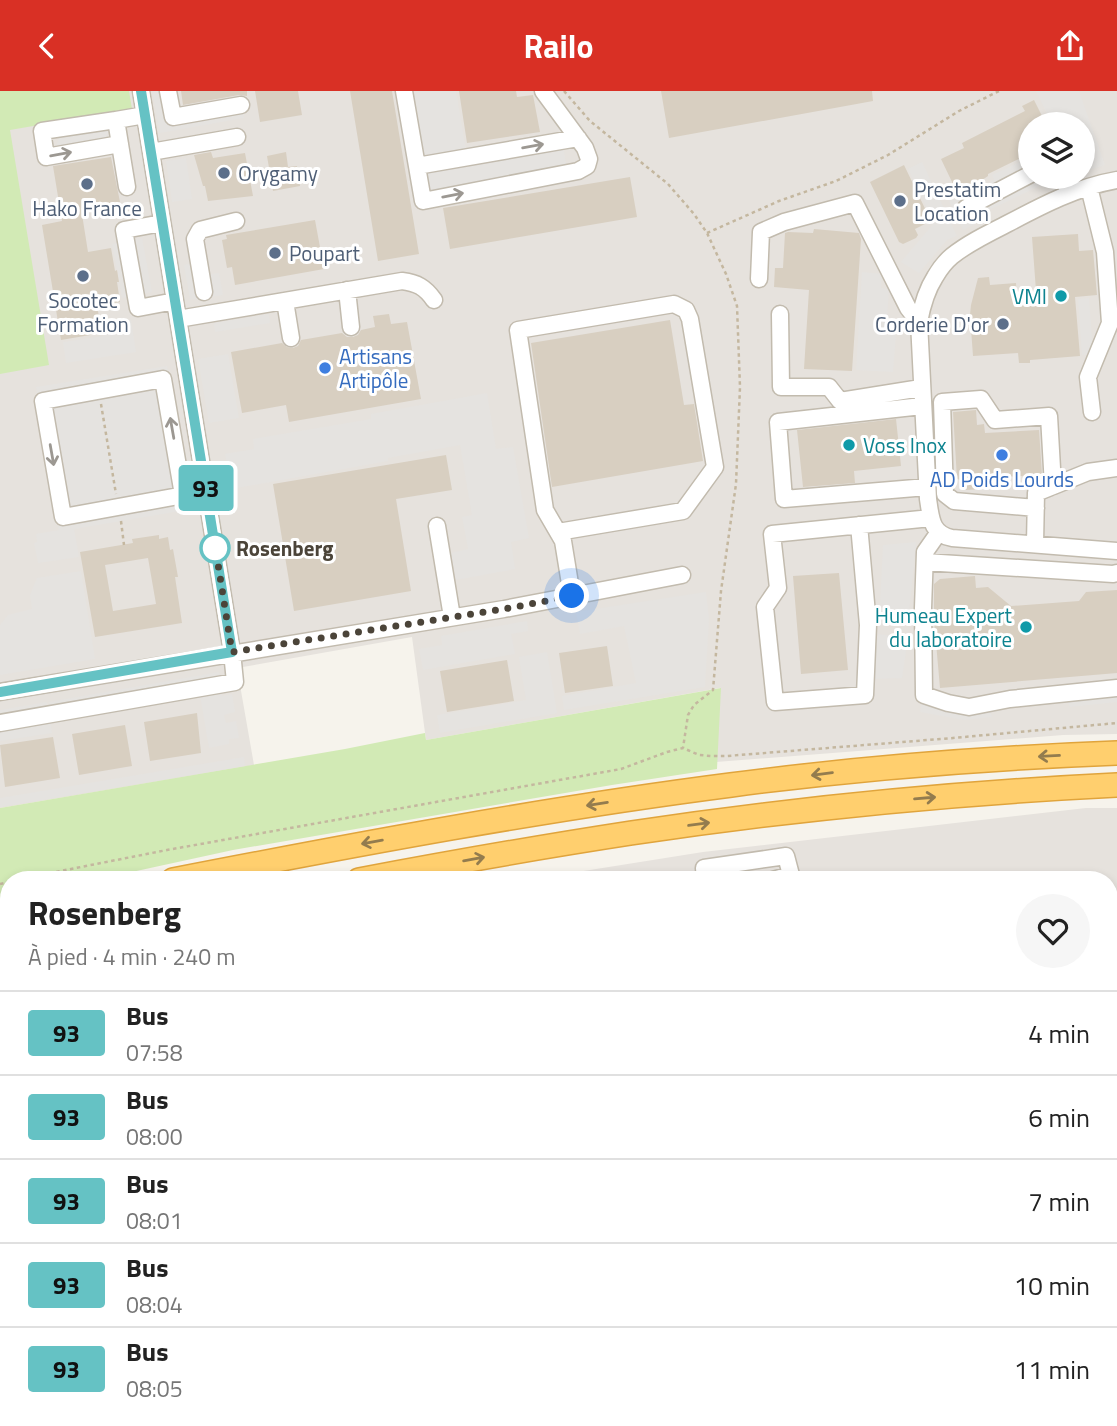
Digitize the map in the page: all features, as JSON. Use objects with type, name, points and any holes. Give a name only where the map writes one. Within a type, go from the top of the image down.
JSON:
[{"type":"highway","points":[[221,871],[445,829],[733,784],[946,762],[1117,753]]},
{"type":"highway","points":[[409,871],[538,848],[743,818],[922,799],[1117,785]]},
{"type":"street","points":[[0,723],[235,683],[141,91]]},
{"type":"street","points":[[168,91],[173,117],[241,105]]},
{"type":"street","points":[[404,91],[423,201],[578,171],[587,166],[589,159],[585,148],[543,91]]},
{"type":"street","points":[[120,143],[46,157],[42,131],[117,120],[171,108]]},
{"type":"street","points":[[117,120],[127,187]]},
{"type":"street","points":[[151,152],[237,137]]},
{"type":"street","points":[[417,166],[578,138]]},
{"type":"street","points":[[1095,186],[1117,180]]},
{"type":"street","points":[[966,208],[1018,181]]},
{"type":"street","points":[[1068,189],[1070,193]]},
{"type":"street","points":[[1083,189],[1030,211],[975,240],[951,257],[935,277],[924,299],[919,322],[927,487],[935,525],[943,536],[1117,551]]},
{"type":"street","points":[[1090,189],[1105,251],[1110,323],[1088,377],[1092,412]]},
{"type":"street","points":[[758,279],[761,232],[784,222],[855,203],[908,307],[919,322]]},
{"type":"street","points":[[204,292],[195,239],[200,230],[236,221]]},
{"type":"street","points":[[162,223],[124,230],[138,308],[175,301]]},
{"type":"street","points":[[167,250],[196,245]]},
{"type":"street","points":[[178,319],[402,281],[416,283],[429,292],[434,300]]},
{"type":"street","points":[[347,290],[351,327]]},
{"type":"street","points":[[285,301],[291,338]]},
{"type":"street","points":[[558,532],[683,511],[715,467],[690,319],[686,310],[674,304],[518,330],[545,510],[563,541],[572,596]]},
{"type":"street","points":[[780,314],[781,387],[829,387],[839,401],[921,388]]},
{"type":"street","points":[[183,495],[163,379],[43,401],[63,517],[206,491]]},
{"type":"street","points":[[1036,508],[954,501],[944,494],[942,402],[981,399],[995,420],[1049,416],[1053,486]]},
{"type":"street","points":[[922,406],[778,422],[784,499],[927,487]]},
{"type":"street","points":[[1035,544],[1036,493],[1088,473],[1117,468]]},
{"type":"street","points":[[859,525],[869,625],[865,695],[775,702],[765,607],[778,588],[772,534],[859,525],[935,525]]},
{"type":"street","points":[[935,525],[925,552],[924,695],[969,707],[1010,699],[1117,688]]},
{"type":"street","points":[[437,526],[452,617]]},
{"type":"street","points":[[925,562],[1117,573]]},
{"type":"street","points":[[0,692],[452,617],[682,575]]},
{"type":"street","points":[[704,871],[704,868],[786,856],[790,871]]},
{"type":"path","points":[[707,233],[779,201],[836,181],[888,155],[959,111],[999,91]]},
{"type":"path","points":[[98,390],[124,545]]},
{"type":"path","points":[[61,871],[621,769],[683,748],[699,755],[711,756],[1117,723]]},
{"type":"shaded area","points":[[0,91],[1117,91],[1117,734],[1063,735],[716,762],[720,688],[426,740],[412,637],[237,668],[254,765],[0,808]]},
{"type":"shaded area","points":[[152,91],[174,91],[178,110],[241,99],[244,118],[160,133]]},
{"type":"shaded area","points":[[409,91],[456,91],[466,150],[561,134],[569,182],[429,206]]},
{"type":"shaded area","points":[[1036,91],[1079,91],[1086,112],[1046,112]]},
{"type":"shaded area","points":[[111,126],[104,142],[54,150],[61,134]]},
{"type":"shaded area","points":[[1095,137],[1105,165],[1095,168]]},
{"type":"shaded area","points":[[186,158],[192,199],[172,202],[166,161]]},
{"type":"shaded area","points":[[922,162],[957,236],[947,240],[919,273],[901,262],[934,223],[908,169]]},
{"type":"shaded area","points":[[1018,163],[1018,189],[1033,189],[977,216],[979,222],[963,230],[949,201],[994,180],[992,175]]},
{"type":"shaded area","points":[[142,238],[152,292],[122,298],[112,244]]},
{"type":"shaded area","points":[[207,261],[210,274],[219,273],[223,295],[190,300],[184,265]]},
{"type":"shaded area","points":[[862,272],[882,274],[881,288],[889,289],[886,334],[896,335],[893,372],[856,370]]},
{"type":"shaded area","points":[[1089,298],[1093,354],[1082,355],[1078,299]]},
{"type":"shaded area","points":[[269,314],[270,323],[215,332],[214,323]]},
{"type":"shaded area","points":[[131,320],[136,352],[66,363],[63,342],[104,336],[102,325]]},
{"type":"shaded area","points":[[228,354],[239,418],[209,423],[198,359]]},
{"type":"shaded area","points":[[167,366],[189,500],[179,502],[180,511],[74,529],[79,557],[38,563],[34,543],[37,542],[36,534],[59,530],[36,387]]},
{"type":"shaded area","points":[[487,393],[496,449],[513,447],[529,538],[511,542],[515,569],[456,580],[451,553],[468,549],[462,517],[472,515],[460,445],[388,458],[388,461],[231,489],[225,454],[254,449],[253,439],[371,419],[371,414]]},
{"type":"shaded area","points":[[916,542],[908,623],[879,626],[883,545]]},
{"type":"shaded area","points":[[81,571],[95,659],[0,675],[0,625],[8,615],[32,609],[30,595],[37,578]]},
{"type":"shaded area","points":[[706,592],[709,619],[705,687],[564,710],[562,696],[636,683],[624,626],[580,634],[576,612]]},
{"type":"shaded area","points":[[527,621],[528,631],[511,634],[515,654],[423,670],[419,649],[442,645],[441,636]]},
{"type":"shaded area","points":[[878,634],[908,638],[902,678],[872,679]]},
{"type":"shaded area","points":[[547,652],[557,713],[440,733],[437,715],[526,700],[519,657]]},
{"type":"shaded area","points":[[219,672],[221,681],[51,711],[49,702]]},
{"type":"shaded area","points":[[221,691],[222,696],[232,694],[235,712],[224,715],[226,723],[236,721],[239,738],[229,739],[229,744],[209,748],[200,695]]},
{"type":"shaded area","points":[[1117,691],[1117,702],[1070,707],[1065,696]]},
{"type":"shaded area","points":[[922,701],[988,705],[992,717],[964,720],[920,712]]},
{"type":"shaded area","points":[[47,702],[52,733],[0,741],[0,710]]},
{"type":"shaded area","points":[[244,757],[245,766],[0,807],[0,798]]},
{"type":"shaded area","points":[[1086,808],[1117,808],[1117,871],[584,871],[703,852]]},
{"type":"green space","points":[[0,91],[129,91],[132,109],[10,130],[49,365],[0,374]]},
{"type":"green space","points":[[721,688],[717,769],[233,850],[136,871],[0,871],[0,808],[425,733],[426,740]]},
{"type":"building","points":[[181,91],[247,91],[247,96],[239,95],[183,105]]},
{"type":"building","points":[[255,91],[298,91],[302,115],[260,122]]},
{"type":"building","points":[[350,91],[392,91],[419,254],[378,261]]},
{"type":"building","points":[[459,91],[516,91],[517,97],[533,95],[540,132],[467,143]]},
{"type":"building","points":[[661,91],[872,91],[873,101],[669,138]]},
{"type":"building","points":[[1034,100],[1040,112],[1023,112],[1025,111],[1022,106]]},
{"type":"building","points":[[1018,115],[1018,159],[988,174],[973,186],[974,188],[961,193],[951,185],[953,184],[941,159],[964,148],[962,143]]},
{"type":"building","name":"Orygamy","points":[[211,152],[213,158],[245,153],[253,196],[208,201],[194,155]]},
{"type":"building","points":[[286,152],[288,167],[297,166],[300,186],[273,191],[267,156]]},
{"type":"building","name":"Socotec Formation","points":[[111,157],[120,202],[81,208],[88,252],[111,248],[119,282],[120,302],[97,306],[102,333],[61,340],[42,225],[62,221],[53,166]]},
{"type":"building","name":"Prestatim Location","points":[[904,165],[931,221],[915,229],[918,235],[916,238],[903,244],[899,242],[870,182]]},
{"type":"building","points":[[630,177],[637,217],[450,249],[443,208]]},
{"type":"building","name":"Poupart","points":[[315,220],[324,269],[235,285],[232,267],[227,268],[222,240],[227,239],[226,235]]},
{"type":"building","points":[[814,229],[859,233],[861,239],[852,371],[804,369],[809,290],[774,287],[775,268],[783,268],[785,233],[813,233]]},
{"type":"building","points":[[1078,234],[1079,251],[1093,250],[1097,295],[1075,297],[1080,356],[1019,363],[1018,353],[973,356],[970,315],[978,278],[989,277],[990,285],[1016,283],[1017,305],[1037,304],[1032,237]]},
{"type":"building","name":"Artisans Artipôle","points":[[389,314],[391,324],[407,322],[421,399],[289,422],[286,405],[242,413],[231,352],[282,343],[293,348],[298,346],[301,340],[342,333],[353,337],[361,330],[375,327],[373,316]]},
{"type":"building","points":[[670,320],[684,405],[694,404],[703,461],[552,487],[531,343]]},
{"type":"building","name":"AD Poids Lourds","points":[[976,410],[977,425],[984,424],[985,433],[1039,430],[1042,475],[1003,477],[1004,488],[965,490],[961,487],[961,480],[957,479],[953,412]]},
{"type":"building","name":"Voss Inox","points":[[896,419],[901,466],[854,471],[855,483],[803,487],[797,430]]},
{"type":"building","points":[[446,455],[452,490],[396,499],[411,591],[294,611],[273,484]]},
{"type":"building","points":[[159,535],[159,539],[168,537],[178,577],[175,577],[182,623],[95,637],[80,552],[133,543],[132,539]],"holes":[[[148,558],[156,604],[113,611],[105,565]]]},
{"type":"building","points":[[839,573],[848,670],[801,674],[793,576]]},
{"type":"building","name":"Humeau Expert du laboratoire","points":[[975,576],[976,588],[988,587],[1011,606],[1079,601],[1086,592],[1117,590],[1117,673],[940,688],[934,584],[940,579]]},
{"type":"building","points":[[607,646],[613,686],[565,693],[559,653]]},
{"type":"building","points":[[507,660],[514,701],[447,712],[440,671]]},
{"type":"building","points":[[197,713],[201,753],[150,761],[144,722]]},
{"type":"building","points":[[125,725],[132,766],[79,775],[72,734]]},
{"type":"building","points":[[53,737],[60,778],[5,787],[0,745]]},
{"type":"bus line","name":"93","points":[[0,692],[232,652],[141,91]]},
{"type":"place","name":"Orygamy","points":[[224,173]]},
{"type":"place","name":"Hako France","points":[[87,184]]},
{"type":"place","name":"Prestatim Location","points":[[900,201]]},
{"type":"place","name":"Poupart","points":[[275,253]]},
{"type":"place","name":"Socotec Formation","points":[[83,276]]},
{"type":"place","name":"VMI","points":[[1061,296]]},
{"type":"place","name":"Corderie D'or","points":[[1003,324]]},
{"type":"place","name":"Artisans Artipôle","points":[[325,368]]},
{"type":"place","name":"Voss Inox","points":[[849,445]]},
{"type":"place","name":"AD Poids Lourds","points":[[1002,455]]},
{"type":"place","name":"Rosenberg","points":[[215,548]]},
{"type":"place","name":"Humeau Expert du laboratoire","points":[[1026,627]]},
{"type":"route","points":[[215,548],[215,545],[232,652],[572,596]]}]
